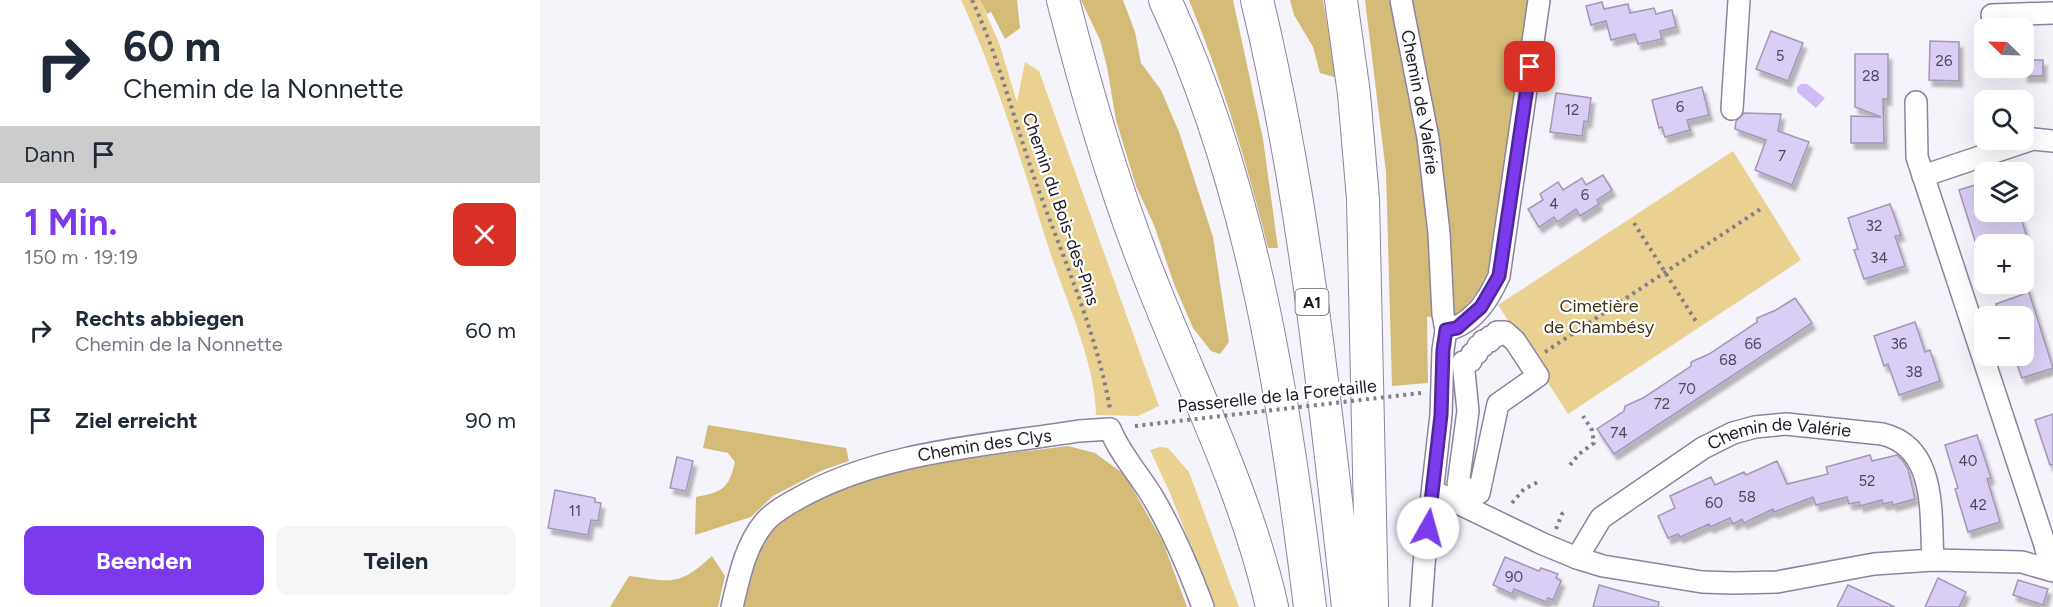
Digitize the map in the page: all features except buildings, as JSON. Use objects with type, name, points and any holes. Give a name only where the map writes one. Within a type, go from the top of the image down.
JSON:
[{"type":"highway","points":[[1063,0],[1097,126],[1130,225],[1256,545],[1272,607]]},
{"type":"highway","points":[[1165,0],[1196,74],[1214,125],[1231,178],[1253,263],[1270,336],[1286,427],[1310,607]]},
{"type":"highway","name":"A1","points":[[1257,0],[1279,99],[1303,239],[1348,607]]},
{"type":"highway","points":[[1341,0],[1354,94],[1363,199],[1372,607]]},
{"type":"street","name":"Chemin de Valérie","points":[[1401,0],[1428,138],[1439,233],[1443,314],[1446,330],[1443,350],[1441,415],[1421,607]]},
{"type":"street","points":[[1446,330],[1457,328],[1481,307],[1499,276],[1539,0]]},
{"type":"street","points":[[1732,109],[1739,0]]},
{"type":"street","points":[[1992,15],[2053,13]]},
{"type":"street","points":[[1916,102],[1917,157],[2052,570]]},
{"type":"street","points":[[1923,176],[2033,139],[2053,141]]},
{"type":"street","points":[[1497,332],[1504,332],[1515,341],[1529,362],[1538,375],[1498,404],[1479,493],[1458,485],[1468,411],[1463,362],[1471,361],[1472,354],[1477,353],[1478,346],[1483,346],[1483,341],[1490,341],[1490,337],[1497,336],[1497,332]]},
{"type":"street","name":"Chemin de Valérie","points":[[1577,558],[1601,518],[1703,448],[1723,437],[1744,430],[1786,424],[1882,434],[1895,438],[1908,446],[1920,463],[1926,478],[1933,560]]},
{"type":"street","name":"Chemin des Clys","points":[[732,607],[745,557],[754,537],[764,523],[772,514],[826,485],[870,468],[897,461],[1079,431],[1110,429]]},
{"type":"street","points":[[1110,429],[1118,449],[1140,476],[1167,523],[1203,607]]},
{"type":"street","points":[[1433,491],[1577,558],[1631,571],[1702,582],[1777,582],[1874,564],[1933,560],[2022,562],[2052,570]]},
{"type":"path","name":"Chemin du Bois-des-Pins","points":[[972,0],[993,49],[1028,159],[1092,338],[1105,382],[1111,418],[1110,429]]},
{"type":"path","points":[[1529,362],[1762,208]]},
{"type":"path","points":[[1634,223],[1697,323]]},
{"type":"path","name":"Passerelle de la Foretaille","points":[[1135,426],[1422,393]]},
{"type":"path","points":[[1570,465],[1579,454],[1594,444],[1592,430],[1583,416]]},
{"type":"path","points":[[1512,503],[1524,489],[1540,481]]},
{"type":"green space","points":[[961,0],[980,0],[999,43],[1017,102],[1025,62],[1039,71],[1159,406],[1138,416],[1096,415],[1091,377],[1080,336],[999,95]]},
{"type":"green space","name":"Cimetière de Chambésy","points":[[1733,151],[1801,260],[1568,414],[1498,305]]},
{"type":"green space","points":[[1160,447],[1168,448],[1189,472],[1239,607],[1215,607],[1170,493],[1150,450]]},
{"type":"shaded area","points":[[980,0],[1017,0],[1020,28],[1005,39],[991,12],[987,14]]},
{"type":"shaded area","points":[[1081,0],[1123,0],[1135,32],[1141,63],[1161,90],[1179,132],[1213,237],[1229,342],[1220,354],[1211,351],[1193,328],[1174,284],[1154,225],[1136,186],[1116,120],[1100,40]]},
{"type":"shaded area","points":[[1189,0],[1233,0],[1263,139],[1278,248],[1268,248],[1233,122]]},
{"type":"shaded area","points":[[1290,0],[1323,0],[1337,78],[1320,73],[1313,47],[1294,15]]},
{"type":"shaded area","points":[[1365,0],[1531,0],[1494,252],[1481,286],[1459,314],[1427,317],[1428,383],[1392,386],[1386,172]]},
{"type":"shaded area","points":[[1807,84],[1825,98],[1816,108],[1797,92],[1797,87]]},
{"type":"shaded area","points":[[708,425],[846,448],[849,461],[823,470],[773,496],[751,517],[695,535],[696,497],[723,488],[730,478],[735,462],[728,453],[703,448]]},
{"type":"shaded area","points":[[1068,446],[1095,453],[1125,475],[1163,542],[1187,607],[743,607],[762,545],[777,523],[798,509],[838,491],[902,471],[968,459]]},
{"type":"shaded area","points":[[712,556],[725,576],[718,607],[610,607],[629,576],[675,580],[691,573]]},
{"type":"route","points":[[1428,528],[1441,415],[1443,350],[1446,330],[1457,328],[1481,307],[1499,276],[1503,263],[1530,67]]}]
